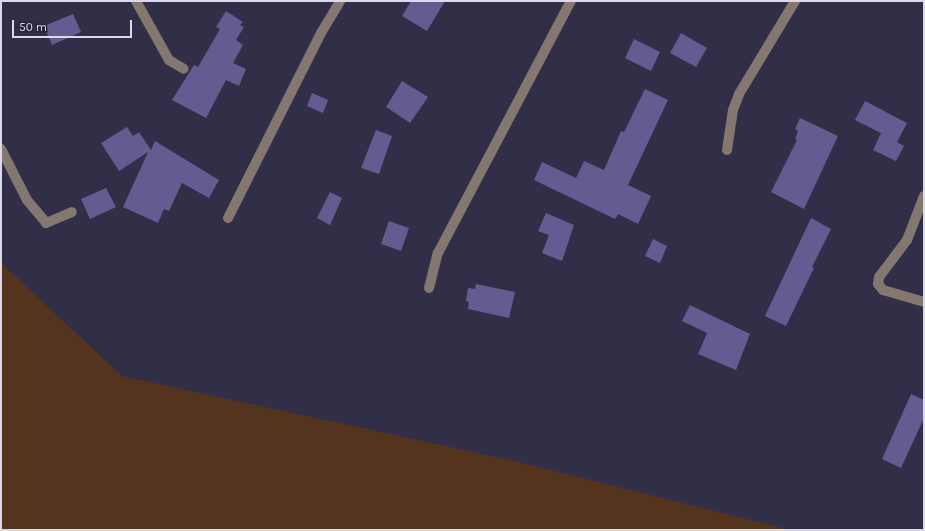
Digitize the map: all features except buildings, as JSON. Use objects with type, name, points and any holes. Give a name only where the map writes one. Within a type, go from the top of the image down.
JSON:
[{"type":"street","points":[[136,1],[169,60],[184,69]]},
{"type":"street","points":[[228,218],[321,32],[340,1]]},
{"type":"street","points":[[429,288],[438,253],[571,1]]},
{"type":"street","points":[[727,150],[734,110],[739,94],[795,1]]},
{"type":"street","points":[[1,149],[27,200],[46,223],[72,212]]},
{"type":"street","points":[[924,196],[907,240],[879,277],[878,284],[883,290],[924,302]]},
{"type":"shaded area","points":[[1,263],[122,376],[506,459],[791,530],[1,530]]}]
